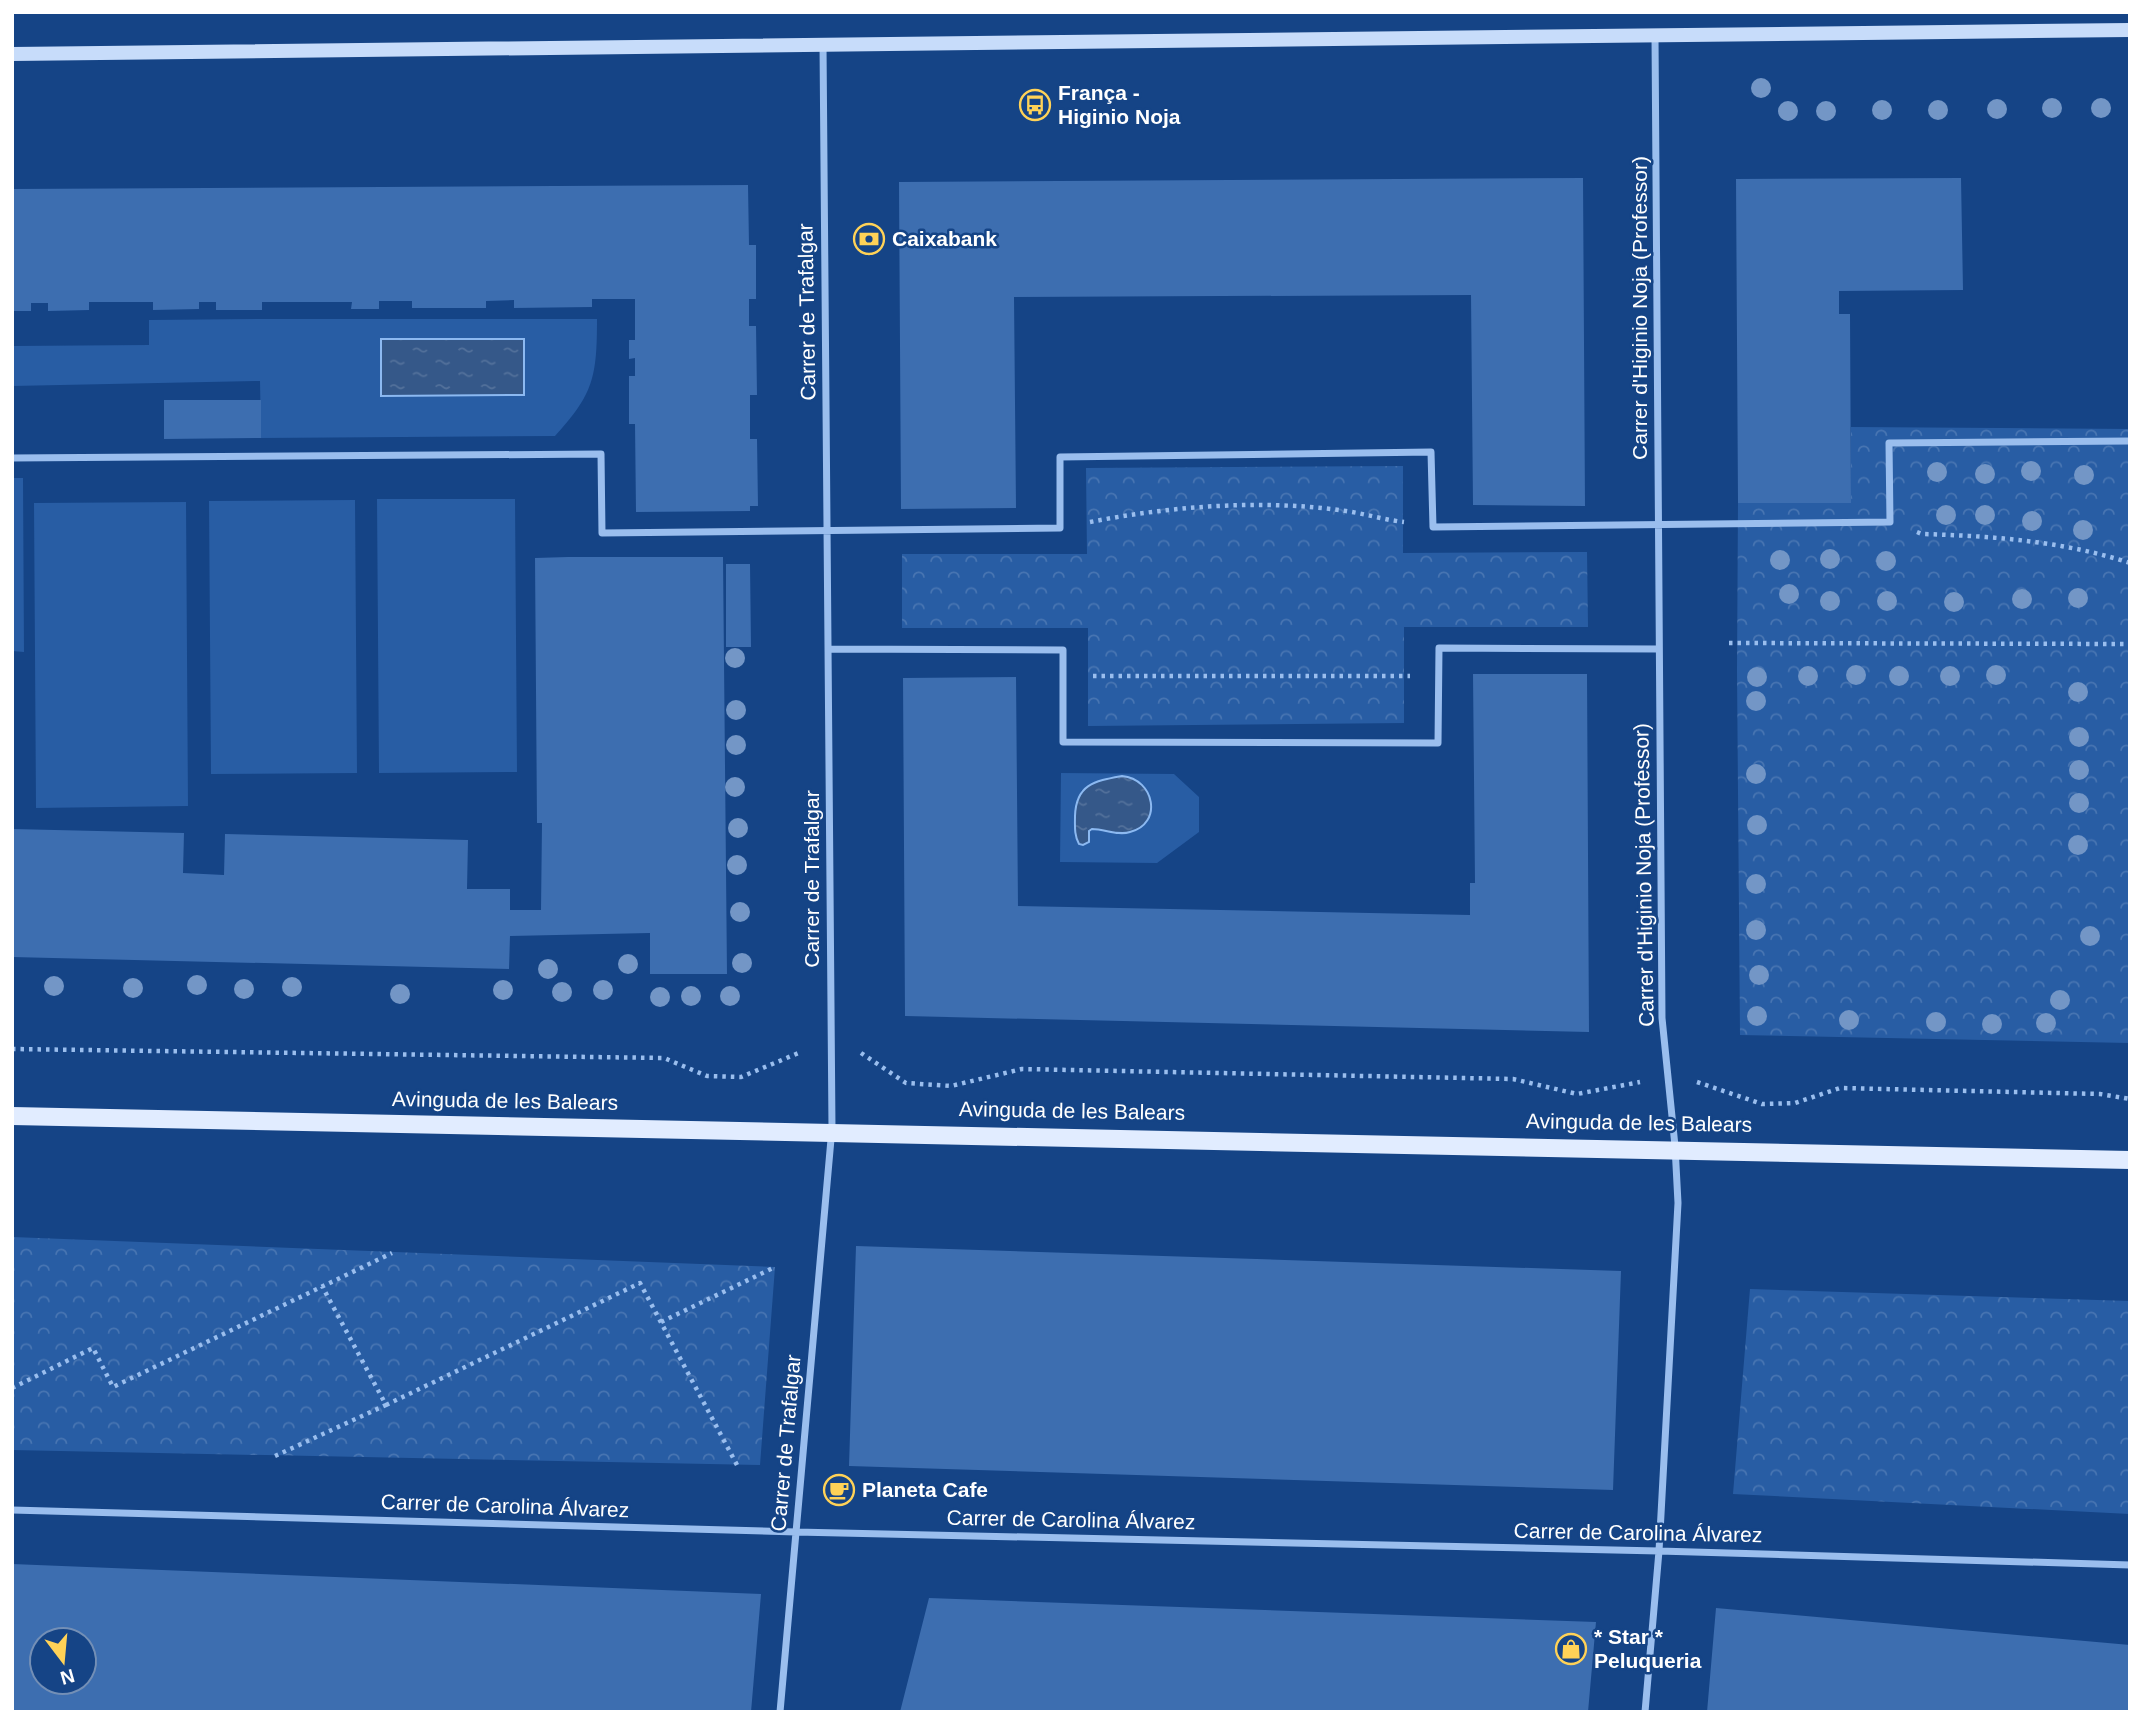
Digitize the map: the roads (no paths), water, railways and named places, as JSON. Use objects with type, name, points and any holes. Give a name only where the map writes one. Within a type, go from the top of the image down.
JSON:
[{"type":"main road","points":[[12,54],[2130,30]]},
{"type":"main road","name":"Avinguda de les Balears","points":[[12,1116],[832,1128],[1675,1146],[2130,1160]]},
{"type":"street","name":"Carrer d'Higinio Noja (Professor)","points":[[1645,1712],[1659,1551],[1678,1203],[1670,1081],[1662,1018],[1655,36]]},
{"type":"street","name":"Carrer de Trafalgar","points":[[780,1712],[832,1128],[823,44]]},
{"type":"street","points":[[12,458],[601,454],[602,533],[827,532],[1060,528],[1060,457],[1431,452],[1433,527],[1890,522],[1889,443],[2130,441]]},
{"type":"street","points":[[828,649],[1063,650],[1063,742],[1438,743],[1439,648],[1659,649]]},
{"type":"street","name":"Carrer de Carolina Álvarez","points":[[12,1510],[796,1532],[1659,1551],[2130,1566]]},
{"type":"water","points":[[381,339],[524,339],[524,395],[381,396]]},
{"type":"water","points":[[1122,776],[1133,779],[1148,793],[1151,812],[1147,820],[1140,827],[1125,833],[1092,829],[1089,831],[1089,842],[1079,844],[1075,823],[1079,797],[1096,782]]},
{"type":"place","name":"França - Higinio Noja","points":[[1035,105]]},
{"type":"place","name":"Caixabank","points":[[869,239]]},
{"type":"place","name":"Planeta Cafe","points":[[839,1490]]},
{"type":"place","name":"* Star * Peluqueria","points":[[1571,1649]]}]
